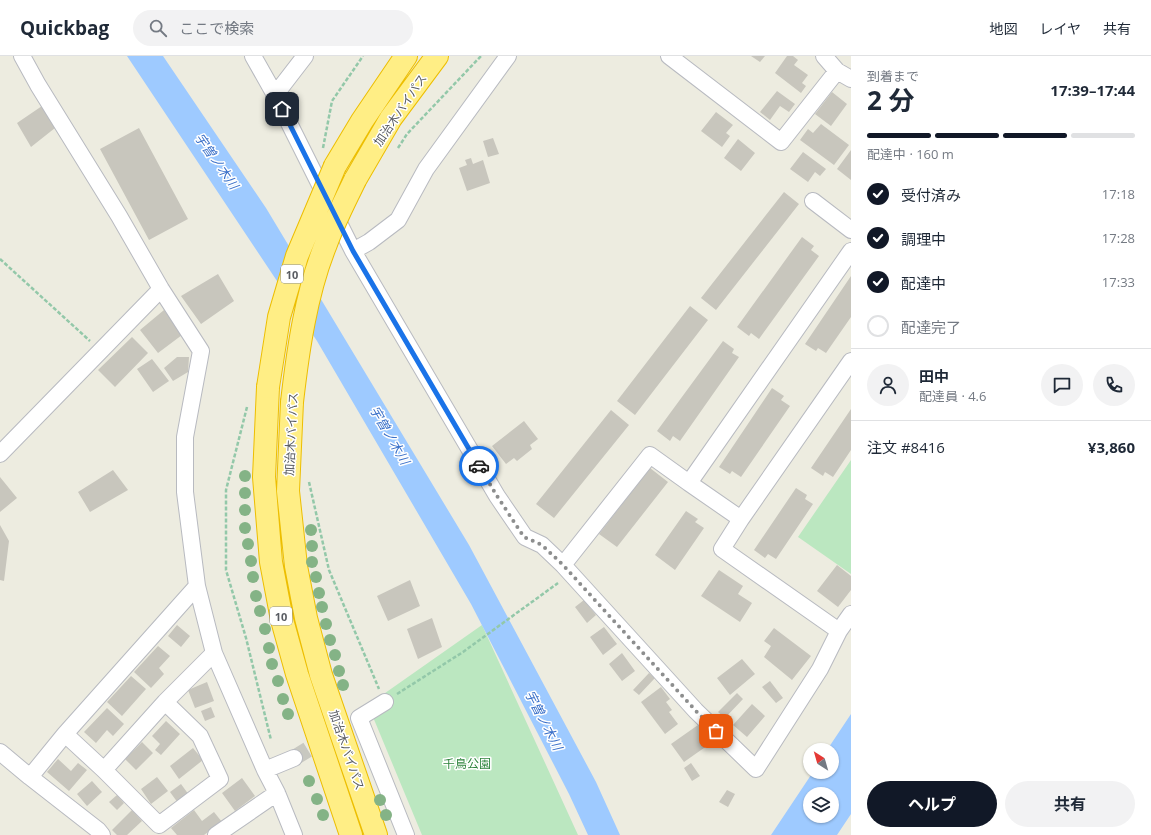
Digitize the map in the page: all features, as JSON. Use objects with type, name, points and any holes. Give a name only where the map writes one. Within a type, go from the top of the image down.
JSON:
[{"type":"highway","name":"加治木バイパス","points":[[351,835],[297,674],[282,620],[271,562],[264,477],[268,387],[279,317],[329,158],[362,121],[406,56]]},
{"type":"highway","name":"加治木バイパス","points":[[376,835],[321,675],[306,618],[297,574],[288,491],[292,402],[298,352],[311,291],[326,244],[355,180],[391,118],[437,56]]},
{"type":"street","points":[[22,56],[162,289],[201,350],[185,437],[185,492],[197,586],[214,653],[271,768],[277,793],[294,835]]},
{"type":"street","points":[[253,56],[275,95],[353,251],[501,502],[524,537],[542,545],[563,565],[696,711],[756,769],[820,669],[839,631],[851,614]]},
{"type":"street","points":[[275,95],[306,56]]},
{"type":"street","points":[[353,251],[369,242],[398,220],[426,169],[508,56]]},
{"type":"street","points":[[824,56],[837,71],[851,79]]},
{"type":"street","points":[[675,58],[781,142],[837,71]]},
{"type":"street","points":[[813,201],[851,230]]},
{"type":"street","points":[[689,483],[851,251]]},
{"type":"street","points":[[0,454],[162,289]]},
{"type":"street","points":[[839,631],[722,549],[741,519],[851,361]]},
{"type":"street","points":[[563,565],[650,455],[741,519]]},
{"type":"street","points":[[30,777],[65,734],[197,586]]},
{"type":"street","points":[[104,770],[165,702],[214,653]]},
{"type":"street","points":[[65,734],[104,770],[159,825],[220,779],[200,736],[165,702]]},
{"type":"street","points":[[385,702],[359,718],[406,835]]},
{"type":"street","points":[[0,752],[98,830],[102,835]]},
{"type":"street","points":[[271,768],[294,758]]},
{"type":"street","points":[[216,835],[277,793]]},
{"type":"path","points":[[329,158],[332,101],[363,56]]},
{"type":"path","points":[[394,154],[407,134],[481,56]]},
{"type":"path","points":[[0,259],[102,351]]},
{"type":"path","points":[[247,405],[226,490],[226,570],[246,638],[271,768]]},
{"type":"path","points":[[308,480],[329,570],[385,702],[463,652],[550,589]]},
{"type":"green space","points":[[851,460],[851,574],[798,537]]},
{"type":"green space","name":"千鳥公園","points":[[482,625],[578,835],[422,835],[368,705]]},
{"type":"water","name":"宇曽ノ木川","points":[[127,56],[163,56],[266,208],[469,545],[596,782],[620,835],[588,835],[569,794],[471,604],[317,341]]},
{"type":"water","points":[[851,714],[851,814],[837,835],[771,835],[803,787],[808,779],[839,779],[839,743],[832,743]]},
{"type":"building","points":[[751,56],[765,56],[760,62]]},
{"type":"building","points":[[787,56],[793,56],[798,60],[794,65],[808,75],[802,83],[806,86],[801,93],[775,73]]},
{"type":"building","points":[[777,91],[795,104],[789,112],[780,106],[770,120],[760,112]]},
{"type":"building","points":[[832,92],[847,104],[831,126],[815,114]]},
{"type":"building","points":[[42,106],[55,128],[31,147],[17,123]]},
{"type":"building","points":[[716,112],[733,125],[726,133],[730,136],[722,147],[701,131]]},
{"type":"building","points":[[821,124],[849,145],[834,165],[800,140],[808,129],[813,133]]},
{"type":"building","points":[[139,128],[188,219],[149,240],[100,149]]},
{"type":"building","points":[[493,138],[499,154],[488,157],[483,141]]},
{"type":"building","points":[[738,139],[755,153],[741,171],[724,158]]},
{"type":"building","points":[[851,150],[851,180],[837,169]]},
{"type":"building","points":[[803,152],[826,169],[820,176],[815,172],[808,182],[790,169]]},
{"type":"building","points":[[471,158],[473,164],[483,160],[490,183],[467,191],[459,168],[467,165],[465,160]]},
{"type":"building","points":[[784,192],[799,204],[716,310],[701,298]]},
{"type":"building","points":[[802,237],[814,246],[811,250],[819,256],[759,339],[751,333],[749,336],[737,327]]},
{"type":"building","points":[[218,274],[234,301],[201,324],[181,296]]},
{"type":"building","points":[[851,276],[851,317],[826,353],[818,348],[816,351],[805,344]]},
{"type":"building","points":[[690,306],[708,320],[635,415],[617,401]]},
{"type":"building","points":[[164,310],[182,335],[158,353],[140,330]]},
{"type":"building","points":[[132,337],[148,353],[115,387],[98,370]]},
{"type":"building","points":[[723,341],[734,349],[732,353],[739,357],[680,441],[673,436],[670,441],[657,431]]},
{"type":"building","points":[[177,357],[189,357],[188,372],[173,381],[164,368]]},
{"type":"building","points":[[152,359],[169,381],[153,392],[137,369]]},
{"type":"building","points":[[772,388],[784,396],[781,400],[790,406],[741,477],[732,471],[730,474],[719,467]]},
{"type":"building","points":[[851,409],[851,450],[833,477],[825,472],[823,476],[811,468]]},
{"type":"building","points":[[611,410],[629,425],[554,518],[536,504]]},
{"type":"building","points":[[524,421],[538,439],[530,445],[532,449],[517,461],[514,458],[506,464],[492,446]]},
{"type":"building","points":[[650,468],[668,482],[617,547],[599,534]]},
{"type":"building","points":[[113,470],[128,490],[90,512],[78,492]]},
{"type":"building","points":[[0,477],[17,498],[0,512]]},
{"type":"building","points":[[796,488],[807,495],[805,499],[813,504],[776,559],[768,554],[765,558],[754,550]]},
{"type":"building","points":[[686,511],[698,519],[695,522],[704,528],[675,570],[655,555]]},
{"type":"building","points":[[0,525],[9,541],[4,581],[0,580]]},
{"type":"building","points":[[837,565],[851,576],[851,590],[838,607],[817,591]]},
{"type":"building","points":[[719,570],[743,586],[738,594],[752,603],[740,622],[701,596]]},
{"type":"building","points":[[410,580],[420,606],[388,621],[377,596]]},
{"type":"building","points":[[584,600],[596,615],[587,623],[575,607]]},
{"type":"building","points":[[432,618],[442,647],[418,659],[407,629]]},
{"type":"building","points":[[177,625],[190,636],[181,647],[168,636]]},
{"type":"building","points":[[604,627],[617,644],[603,655],[590,637]]},
{"type":"building","points":[[774,628],[811,656],[792,680],[764,657],[771,646],[764,641]]},
{"type":"building","points":[[158,646],[170,656],[159,668],[164,674],[151,688],[134,672]]},
{"type":"building","points":[[622,653],[635,671],[622,681],[609,664]]},
{"type":"building","points":[[742,659],[755,674],[730,695],[717,678]]},
{"type":"building","points":[[649,673],[655,678],[639,695],[633,690]]},
{"type":"building","points":[[131,676],[146,689],[122,716],[107,702]]},
{"type":"building","points":[[770,681],[783,698],[776,703],[762,687]]},
{"type":"building","points":[[207,682],[214,701],[195,708],[188,690]]},
{"type":"building","points":[[661,687],[670,699],[666,702],[672,710],[669,712],[678,724],[665,734],[641,702]]},
{"type":"building","points":[[737,693],[743,699],[725,718],[718,712]]},
{"type":"building","points":[[752,704],[765,716],[747,737],[733,725]]},
{"type":"building","points":[[211,707],[215,717],[205,721],[201,711]]},
{"type":"building","points":[[107,708],[124,724],[113,736],[107,730],[96,743],[84,732]]},
{"type":"building","points":[[166,721],[180,734],[161,755],[155,750],[160,744],[152,736]]},
{"type":"building","points":[[698,725],[711,743],[684,762],[671,744]]},
{"type":"building","points":[[142,742],[153,753],[136,770],[125,759]]},
{"type":"building","points":[[193,748],[203,760],[179,779],[170,766]]},
{"type":"building","points":[[58,759],[71,771],[78,763],[87,770],[69,791],[47,772]]},
{"type":"building","points":[[691,763],[700,776],[692,781],[684,768]]},
{"type":"building","points":[[157,777],[168,791],[151,804],[141,789]]},
{"type":"building","points":[[242,778],[255,796],[235,811],[222,793]]},
{"type":"building","points":[[92,781],[102,792],[87,806],[77,794]]},
{"type":"building","points":[[181,784],[189,795],[178,803],[170,792]]},
{"type":"building","points":[[727,790],[735,794],[728,807],[719,802]]},
{"type":"building","points":[[117,795],[124,803],[117,810],[109,802]]},
{"type":"building","points":[[132,810],[142,821],[127,835],[117,835],[112,830]]},
{"type":"building","points":[[194,810],[202,821],[214,812],[222,822],[204,835],[177,835],[171,828]]},
{"type":"tunnel","points":[[294,758],[359,718]]},
{"type":"way so far","points":[[479,466],[524,537],[542,545],[563,565],[716,731]]},
{"type":"route","points":[[282,109],[353,251],[479,466]]}]
